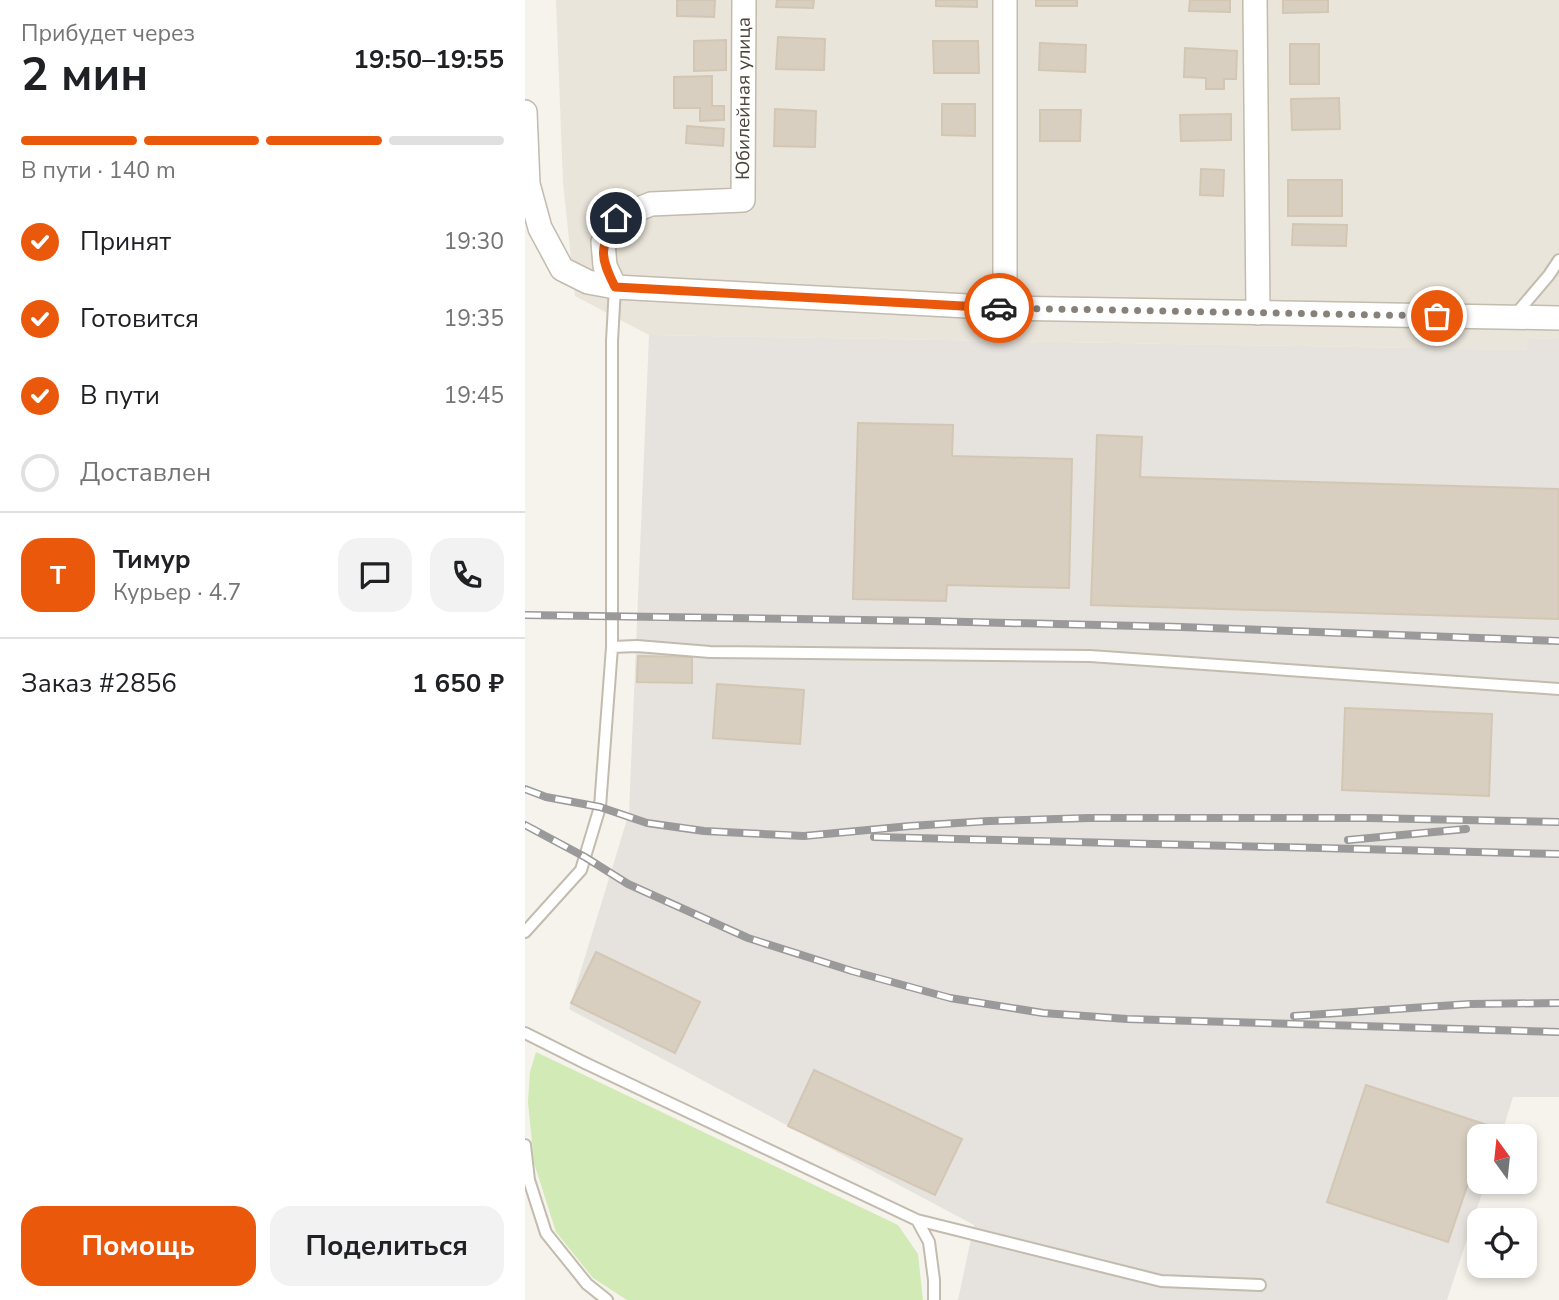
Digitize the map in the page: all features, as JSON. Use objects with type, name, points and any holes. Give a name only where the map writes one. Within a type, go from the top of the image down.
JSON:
[{"type":"street","name":"Юбилейная улица","points":[[615,287],[605,266],[604,242],[616,218],[650,204],[743,200],[744,0]]},
{"type":"street","points":[[1005,0],[1005,308]]},
{"type":"street","points":[[1255,0],[1258,313]]},
{"type":"street","points":[[525,111],[528,184],[540,228],[562,269],[588,282],[615,287],[1005,308],[1559,318]]},
{"type":"lane","points":[[1513,317],[1559,260]]},
{"type":"lane","points":[[525,932],[581,870],[600,807],[612,647],[612,341],[615,287]]},
{"type":"lane","points":[[612,647],[636,646],[710,652],[1090,656],[1559,689]]},
{"type":"lane","points":[[525,1033],[917,1220],[1161,1281],[1260,1285]]},
{"type":"lane","points":[[525,1145],[529,1180],[546,1233],[587,1284],[607,1300]]},
{"type":"lane","points":[[917,1220],[929,1242],[934,1300]]},
{"type":"shaded area","points":[[556,0],[1559,0],[1559,339],[1527,338],[1526,350],[649,335],[575,296],[563,183]]},
{"type":"shaded area","points":[[649,335],[1526,350],[1527,338],[1559,339],[1559,1097],[1513,1097],[1505,1124],[1467,1124],[1467,1194],[1482,1194],[1477,1208],[1467,1208],[1467,1239],[1447,1300],[958,1300],[974,1225],[569,1009],[629,813]]},
{"type":"green space","points":[[536,1052],[898,1225],[918,1254],[923,1300],[627,1300],[593,1278],[556,1232],[534,1163],[528,1102],[530,1072]]},
{"type":"building","points":[[677,0],[715,0],[714,17],[677,16]]},
{"type":"building","points":[[777,0],[814,0],[813,8],[776,7]]},
{"type":"building","points":[[936,0],[977,0],[977,7],[936,6]]},
{"type":"building","points":[[1036,0],[1077,0],[1077,6],[1036,6]]},
{"type":"building","points":[[1190,0],[1230,0],[1230,12],[1189,11]]},
{"type":"building","points":[[1283,0],[1328,0],[1328,12],[1283,13]]},
{"type":"building","points":[[778,37],[825,39],[824,70],[776,69]]},
{"type":"building","points":[[726,40],[726,70],[694,71],[694,41]]},
{"type":"building","points":[[933,41],[978,41],[979,73],[934,73]]},
{"type":"building","points":[[1040,43],[1086,45],[1085,72],[1039,70]]},
{"type":"building","points":[[1290,44],[1319,44],[1319,84],[1290,84]]},
{"type":"building","points":[[1185,48],[1237,51],[1236,79],[1224,79],[1224,89],[1206,89],[1206,78],[1184,77]]},
{"type":"building","points":[[712,76],[712,106],[724,106],[724,120],[700,121],[700,108],[674,108],[674,77]]},
{"type":"building","points":[[1339,98],[1340,129],[1292,130],[1291,99]]},
{"type":"building","points":[[942,104],[975,104],[975,136],[942,135]]},
{"type":"building","points":[[775,109],[816,111],[815,147],[774,146]]},
{"type":"building","points":[[1040,110],[1081,110],[1080,141],[1040,141]]},
{"type":"building","points":[[1231,114],[1231,140],[1181,141],[1180,115]]},
{"type":"building","points":[[687,126],[724,129],[723,146],[686,143]]},
{"type":"building","points":[[1201,169],[1224,170],[1223,196],[1200,195]]},
{"type":"building","points":[[1288,180],[1342,180],[1342,216],[1288,216]]},
{"type":"building","points":[[1293,224],[1347,225],[1346,246],[1292,245]]},
{"type":"building","points":[[858,423],[953,425],[952,456],[1072,459],[1069,588],[947,585],[946,601],[853,599]]},
{"type":"building","points":[[1097,435],[1142,437],[1140,477],[1559,489],[1559,619],[1091,605]]},
{"type":"building","points":[[638,656],[692,657],[692,683],[637,682]]},
{"type":"building","points":[[717,684],[804,690],[800,744],[713,738]]},
{"type":"building","points":[[1345,708],[1492,714],[1489,796],[1342,790]]},
{"type":"building","points":[[596,952],[700,1002],[675,1053],[571,1003]]},
{"type":"building","points":[[814,1070],[962,1139],[935,1195],[788,1126]]},
{"type":"building","points":[[1366,1085],[1484,1124],[1467,1124],[1467,1186],[1448,1242],[1327,1202]]},
{"type":"railway","points":[[525,615],[1181,627],[1559,641]]},
{"type":"railway","points":[[525,789],[546,797],[600,807],[647,823],[704,831],[804,836],[989,821],[1089,818],[1368,818],[1559,822]]},
{"type":"railway","points":[[525,825],[628,884],[748,938],[950,998],[1043,1013],[1127,1019],[1559,1032]]},
{"type":"railway","points":[[1348,840],[1466,829]]},
{"type":"railway","points":[[874,837],[1559,854]]},
{"type":"railway","points":[[1294,1016],[1470,1004],[1559,1003]]},
{"type":"way so far","points":[[999,308],[1437,316]]},
{"type":"route","points":[[616,218],[604,242],[605,266],[615,287],[999,308]]}]
